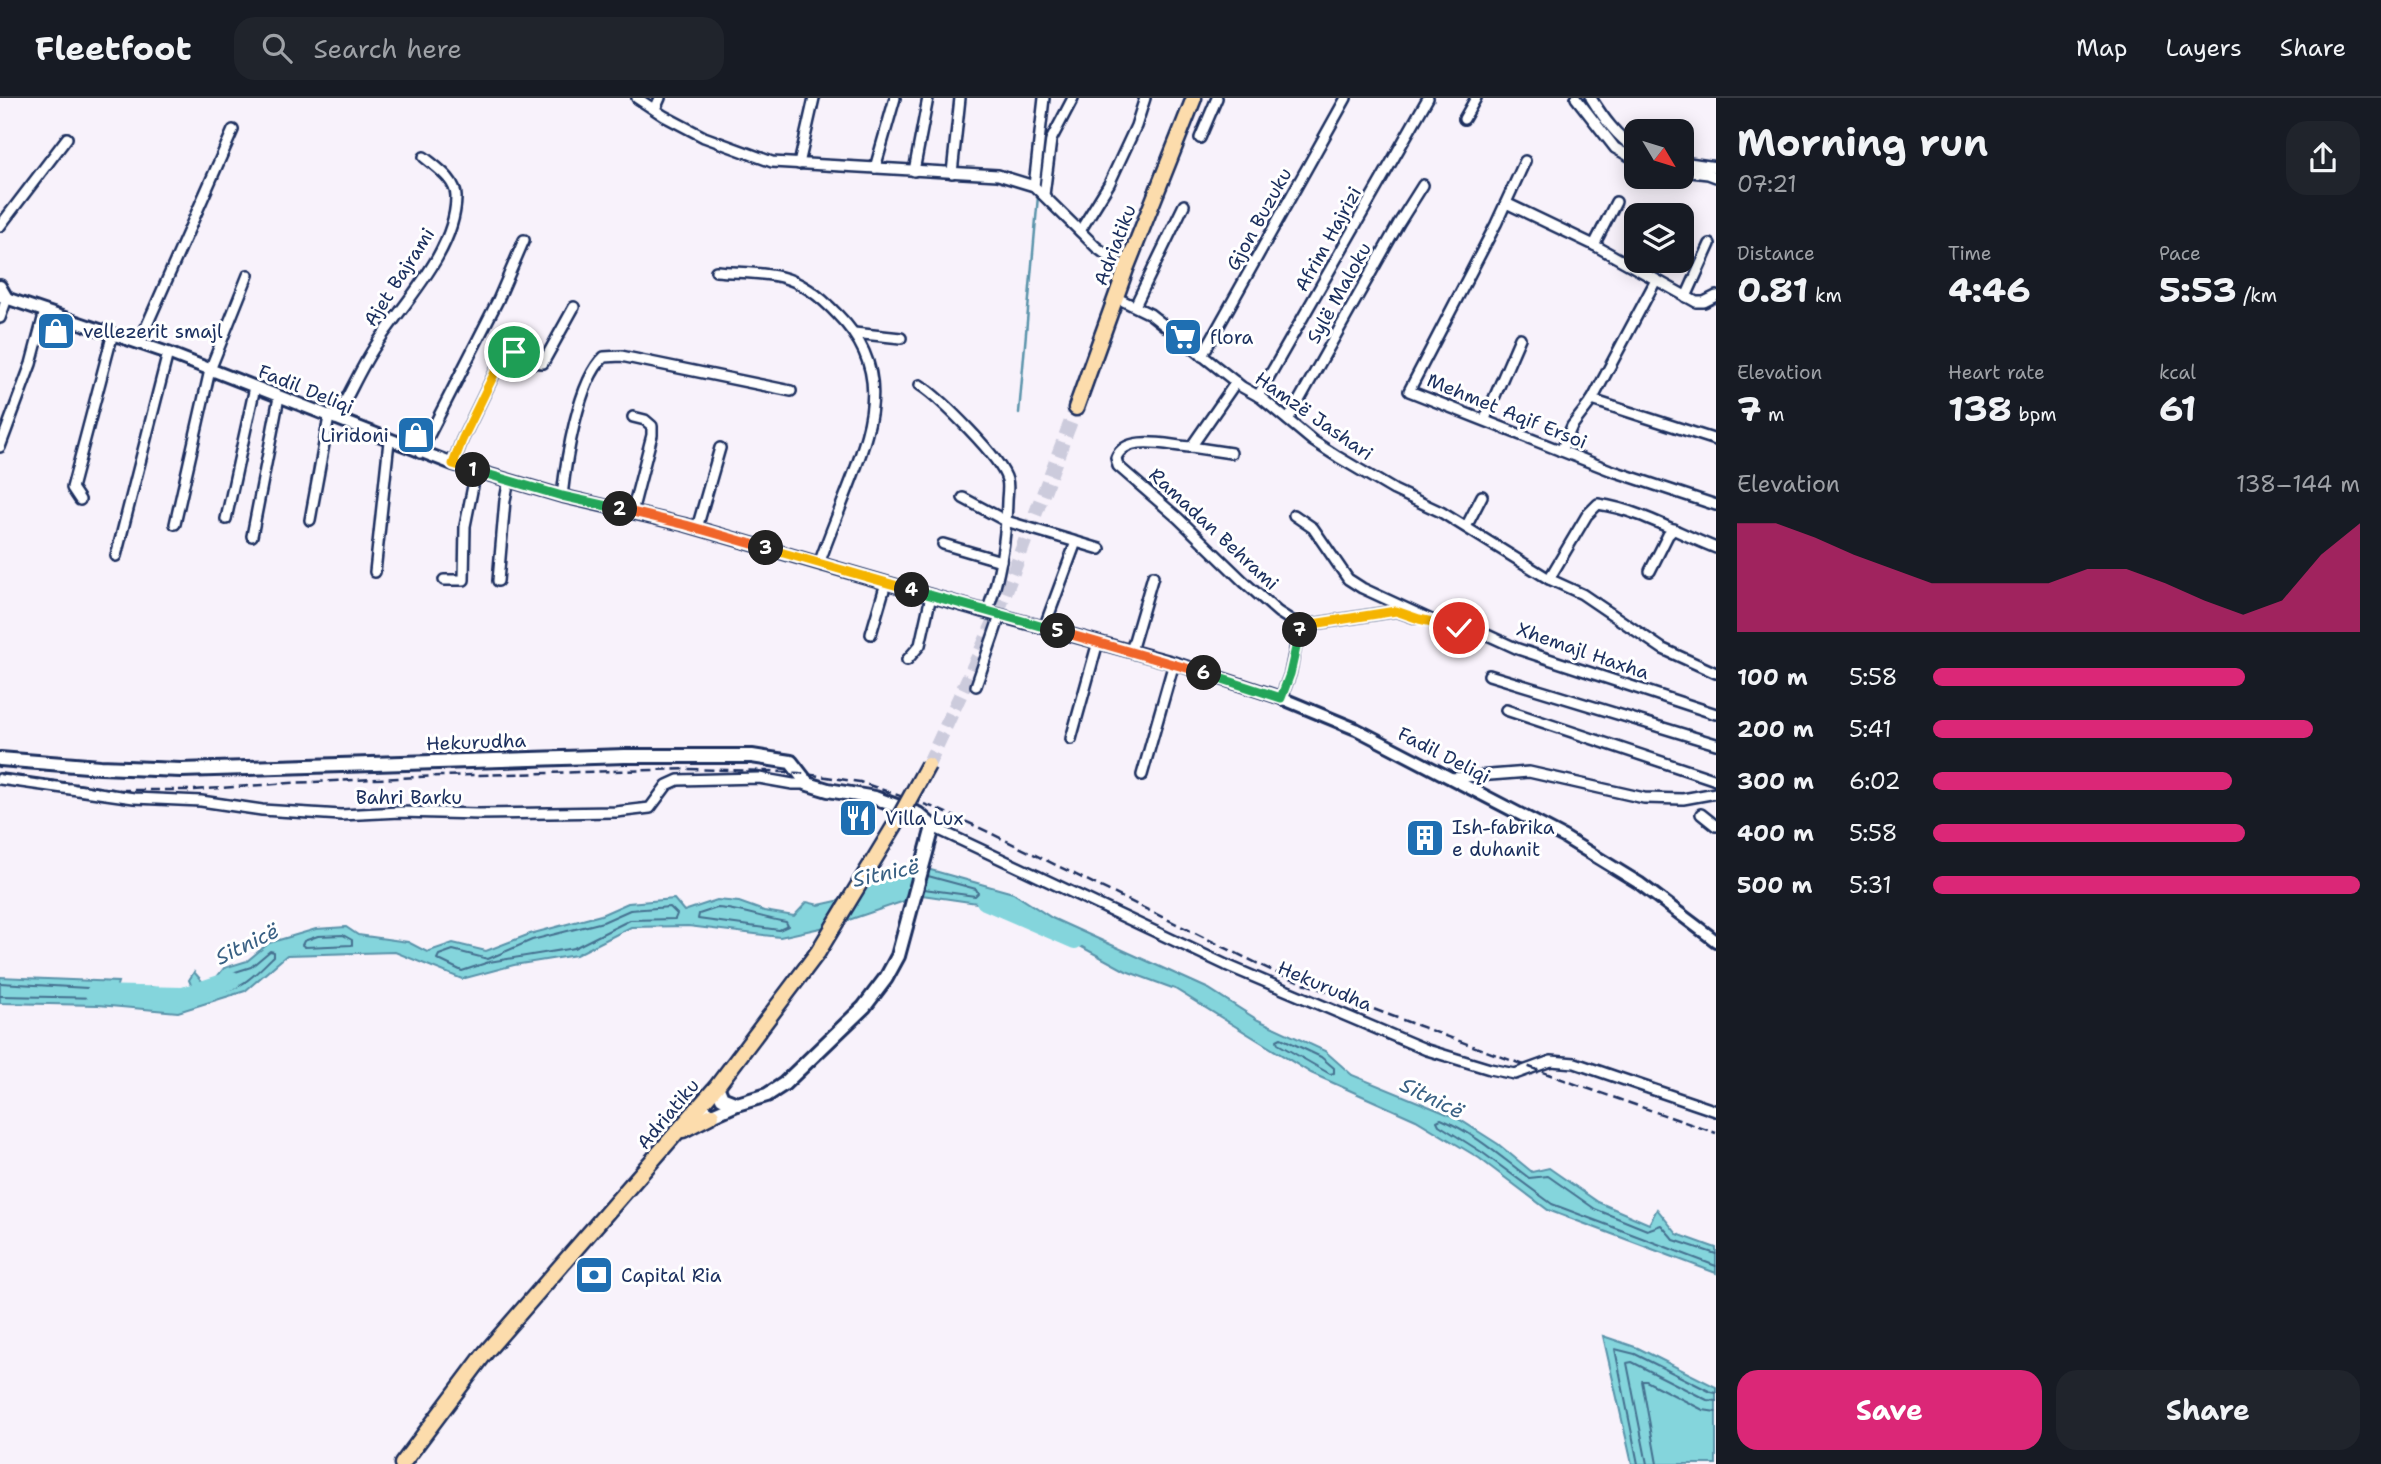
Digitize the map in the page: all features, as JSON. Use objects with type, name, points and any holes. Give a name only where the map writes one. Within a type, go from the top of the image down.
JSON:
[{"type":"main road","name":"Adriatiku","points":[[1076,408],[1115,297],[1194,98]]},
{"type":"main road","name":"Hekurudha","points":[[0,760],[181,770],[625,756],[752,756],[791,762],[808,784],[875,797],[918,814],[933,827]]},
{"type":"main road","name":"Adriatiku","points":[[402,1464],[486,1352],[717,1086],[818,951],[895,825],[928,765]]},
{"type":"main road","points":[[678,1132],[737,1104],[767,1096],[784,1084],[864,1007],[886,978],[898,956],[933,827]]},
{"type":"main road","points":[[717,1086],[722,1098],[737,1104]]},
{"type":"main road","points":[[704,1102],[708,1113],[712,1115]]},
{"type":"street","points":[[637,98],[704,137],[772,162],[998,174],[1039,190],[1080,231],[1126,269]]},
{"type":"street","points":[[655,109],[660,98]]},
{"type":"street","points":[[799,164],[814,98]]},
{"type":"street","points":[[875,168],[895,98]]},
{"type":"street","points":[[914,171],[928,98]]},
{"type":"street","points":[[952,173],[960,98]]},
{"type":"street","points":[[1039,190],[1044,98]]},
{"type":"street","points":[[1039,190],[1051,140],[1073,98]]},
{"type":"street","points":[[1080,231],[1109,184],[1136,126],[1145,98]]},
{"type":"street","points":[[1200,138],[1217,98]]},
{"type":"street","name":"Gjon Buzuku","points":[[1202,355],[1346,98]]},
{"type":"street","name":"Afrim Hajrizi","points":[[1258,396],[1428,98]]},
{"type":"street","points":[[1464,120],[1476,98]]},
{"type":"street","points":[[1576,98],[1615,148],[1624,153]]},
{"type":"street","points":[[1591,98],[1606,122],[1624,141]]},
{"type":"street","points":[[139,343],[233,130]]},
{"type":"street","points":[[0,226],[67,138]]},
{"type":"street","name":"Ajet Bajrami","points":[[310,520],[332,418],[375,346],[423,280],[447,238],[457,197],[449,178],[424,158]]},
{"type":"street","name":"Mehmet Aqif Ersoi","points":[[1525,162],[1409,391],[1561,451],[1716,505]]},
{"type":"street","points":[[1694,164],[1716,167]]},
{"type":"street","points":[[1694,172],[1716,177]]},
{"type":"street","name":"Sylë Maloku","points":[[1288,420],[1423,185]]},
{"type":"street","points":[[1594,245],[1616,202]]},
{"type":"street","points":[[1506,203],[1594,245],[1686,297],[1704,302],[1716,296]]},
{"type":"street","points":[[1135,306],[1184,205]]},
{"type":"street","points":[[420,453],[498,300],[524,240]]},
{"type":"street","points":[[1686,297],[1710,244]]},
{"type":"street","points":[[716,271],[779,276],[793,281],[836,313],[854,332],[864,349],[873,376],[870,427],[818,564]]},
{"type":"street","points":[[175,524],[210,370],[248,275]]},
{"type":"street","points":[[1561,451],[1572,426],[1592,400],[1656,280]]},
{"type":"street","points":[[0,286],[3,297],[0,318]]},
{"type":"street","name":"Fadil Deliqi","points":[[3,297],[168,353],[420,453],[475,471],[562,496],[697,528],[1000,616],[1174,663],[1281,698],[1356,730],[1564,837],[1639,883],[1716,941]]},
{"type":"street","name":"Hamzë Jashari","points":[[1115,297],[1150,314],[1313,441],[1346,462],[1466,527],[1549,579],[1582,594],[1663,649],[1716,672]]},
{"type":"street","points":[[453,464],[501,360],[514,352],[534,362],[543,363],[574,307]]},
{"type":"street","points":[[0,447],[31,364],[45,311]]},
{"type":"street","points":[[854,332],[901,338]]},
{"type":"street","points":[[80,500],[72,488],[113,333]]},
{"type":"street","points":[[1485,419],[1520,338]]},
{"type":"street","points":[[116,556],[168,353]]},
{"type":"street","points":[[562,496],[572,433],[593,370],[604,357],[621,356],[791,391]]},
{"type":"street","points":[[1191,447],[1236,382]]},
{"type":"street","points":[[920,385],[957,416],[1007,480],[1006,521],[999,576],[987,612]]},
{"type":"street","points":[[226,519],[255,387]]},
{"type":"street","points":[[252,536],[279,397]]},
{"type":"street","points":[[1592,400],[1716,440]]},
{"type":"street","points":[[632,512],[652,435],[652,426],[645,420],[634,417]]},
{"type":"street","points":[[375,572],[389,441]]},
{"type":"street","name":"Ramadan Behrami","points":[[1231,453],[1136,443],[1124,447],[1116,458],[1118,466],[1178,518],[1244,582],[1278,612],[1300,626]]},
{"type":"street","points":[[697,528],[720,448]]},
{"type":"street","points":[[444,580],[464,580],[465,526],[475,471]]},
{"type":"street","points":[[498,581],[509,480]]},
{"type":"street","points":[[1466,527],[1482,496]]},
{"type":"street","points":[[963,498],[1006,521],[1100,550]]},
{"type":"street","points":[[1549,579],[1587,515],[1598,504],[1614,506],[1716,548]]},
{"type":"street","name":"Xhemajl Haxha","points":[[1294,515],[1313,528],[1351,582],[1438,623]]},
{"type":"street","points":[[1650,571],[1668,535],[1674,530]]},
{"type":"street","points":[[1044,628],[1076,542]]},
{"type":"street","points":[[943,544],[1001,561]]},
{"type":"street","points":[[1131,651],[1153,576]]},
{"type":"street","points":[[871,634],[886,583]]},
{"type":"street","points":[[907,660],[920,645],[930,596]]},
{"type":"street","name":"Xhemajl Haxha","points":[[1300,626],[1396,611],[1483,633],[1518,649],[1716,714]]},
{"type":"street","points":[[976,686],[1000,616]]},
{"type":"street","points":[[1281,698],[1290,674],[1300,626]]},
{"type":"street","points":[[1071,739],[1098,642]]},
{"type":"street","points":[[1142,775],[1174,663]]},
{"type":"street","points":[[1489,675],[1716,744]]},
{"type":"street","points":[[1506,710],[1716,780]]},
{"type":"street","points":[[1451,778],[1529,772],[1644,798],[1683,799],[1716,793]]},
{"type":"street","name":"Bahri Barku","points":[[0,779],[134,799],[201,801],[262,810],[341,815],[400,812],[616,812],[650,808],[667,785],[678,780],[759,778],[808,784]]},
{"type":"street","points":[[1701,814],[1716,826]]},
{"type":"street","name":"Hekurudha","points":[[933,827],[1226,965],[1427,1050],[1515,1074],[1551,1061],[1574,1063],[1716,1111]]},
{"type":"water","points":[[920,867],[1013,893],[1052,918],[1209,989],[1258,1020],[1325,1051],[1352,1075],[1457,1118],[1498,1144],[1532,1172],[1549,1168],[1598,1202],[1649,1224],[1657,1209],[1677,1234],[1716,1248],[1716,1273],[1548,1210],[1479,1158],[1416,1120],[1311,1073],[1175,989],[1126,971],[1023,915],[984,904],[922,895],[834,925],[780,937],[688,926],[631,927],[576,955],[514,965],[462,979],[395,952],[287,955],[245,991],[178,1012],[98,1005],[0,1003],[0,977],[118,982],[115,992],[125,1001],[147,999],[151,987],[173,993],[192,987],[189,980],[194,972],[208,988],[224,968],[247,961],[269,943],[316,929],[346,927],[358,935],[408,942],[427,952],[453,943],[486,951],[530,934],[601,915],[628,903],[674,899],[684,911],[717,900],[739,902],[764,911],[794,916],[807,902],[819,905],[850,898],[888,870]]},
{"type":"water","points":[[1603,1336],[1638,1348],[1716,1387],[1716,1464],[1632,1464]]},
{"type":"waterway","points":[[1040,186],[1049,98]]},
{"type":"waterway","points":[[1605,128],[1624,145]]},
{"type":"waterway","points":[[1019,413],[1038,196]]},
{"type":"waterway","name":"Sitnicë","points":[[985,901],[1075,940]]},
{"type":"waterway","name":"Sitnicë","points":[[94,994],[183,996],[232,980]]},
{"type":"tunnel","points":[[928,765],[994,622],[1076,408]]},
{"type":"railway","points":[[0,774],[120,790],[193,790],[441,776],[688,769],[799,773],[860,782],[935,808],[978,827],[1279,974],[1575,1084],[1716,1133]]},
{"type":"place","name":"vellezerit smajl","points":[[56,331]]},
{"type":"place","name":"flora","points":[[1183,337]]},
{"type":"place","name":"Liridoni","points":[[416,435]]},
{"type":"place","name":"Villa Lux","points":[[858,818]]},
{"type":"place","name":"Ish-fabrika e duhanit","points":[[1425,838]]},
{"type":"place","name":"Capital Ria","points":[[594,1275]]},
{"type":"route","points":[[514,352],[501,360],[453,464],[562,496],[686,525],[1174,663],[1281,698],[1290,674],[1300,626],[1396,611],[1459,628]]}]
